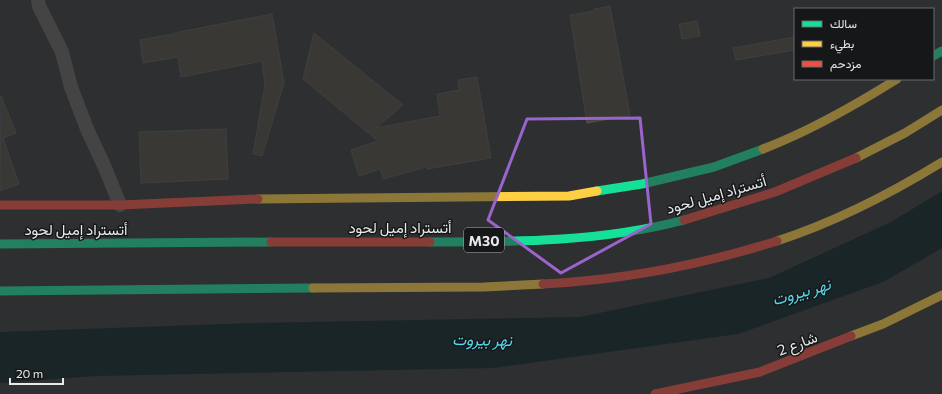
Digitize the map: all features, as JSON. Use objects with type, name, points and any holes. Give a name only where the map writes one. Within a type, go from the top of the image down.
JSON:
[{"type":"main road","points":[[0,205],[120,205],[269,199],[569,196],[642,184],[714,167],[792,138],[864,100],[895,80]]},
{"type":"main road","name":"أتستراد إميل لحود","points":[[0,244],[496,240],[596,235],[688,218],[760,197],[871,151],[942,110]]},
{"type":"main road","points":[[0,291],[484,287],[562,283],[619,277],[696,263],[784,238],[866,204],[942,162]]},
{"type":"main road","name":"شارع 2","points":[[655,394],[760,372],[883,324],[942,295]]},
{"type":"street","points":[[38,0],[39,6],[62,52],[87,129],[120,205]]},
{"type":"highlighted area","points":[[640,118],[651,224],[561,273],[488,220],[527,119]]},
{"type":"water","name":"نهر بيروت","points":[[942,191],[942,248],[883,282],[738,334],[493,368],[96,376],[0,383],[0,332],[253,323],[580,317],[769,278],[891,222]]},
{"type":"building","points":[[610,6],[630,115],[587,123],[570,15],[595,11],[594,9]]},
{"type":"building","points":[[272,14],[284,83],[262,156],[253,154],[265,85],[262,61],[181,77],[178,57],[143,63],[140,40]]},
{"type":"building","points":[[697,21],[700,36],[682,39],[679,24]]},
{"type":"building","points":[[314,33],[403,105],[376,128],[440,116],[437,94],[459,90],[458,80],[477,77],[491,158],[427,169],[426,167],[383,179],[380,169],[359,176],[351,150],[378,141],[303,79]]},
{"type":"building","points":[[794,37],[794,50],[736,60],[733,48]]},
{"type":"building","points":[[1,96],[16,133],[3,138],[19,184],[0,191]]},
{"type":"building","points":[[226,129],[228,179],[141,183],[139,132]]},
{"type":"traffic: fast","points":[[934,55],[942,51]]},
{"type":"traffic: fast","points":[[597,191],[642,184],[714,167],[763,149]]},
{"type":"traffic: fast","points":[[430,242],[494,242],[590,237],[622,233],[684,220]]},
{"type":"traffic: fast","points":[[0,244],[271,242]]},
{"type":"traffic: fast","points":[[0,291],[313,288]]},
{"type":"traffic: slow","points":[[763,149],[832,117],[895,80]]},
{"type":"traffic: slow","points":[[856,158],[905,133],[942,110]]},
{"type":"traffic: slow","points":[[777,241],[820,225],[862,206],[942,162]]},
{"type":"traffic: slow","points":[[258,199],[569,196],[597,191]]},
{"type":"traffic: slow","points":[[313,288],[484,287],[543,284]]},
{"type":"traffic: slow","points":[[851,336],[883,324],[942,295]]},
{"type":"traffic: jam","points":[[684,220],[775,192],[856,158]]},
{"type":"traffic: jam","points":[[0,205],[120,205],[258,199]]},
{"type":"traffic: jam","points":[[543,284],[603,279],[662,270],[748,250],[777,241]]},
{"type":"traffic: jam","points":[[271,242],[430,242]]},
{"type":"traffic: jam","points":[[655,394],[760,372],[851,336]]}]
